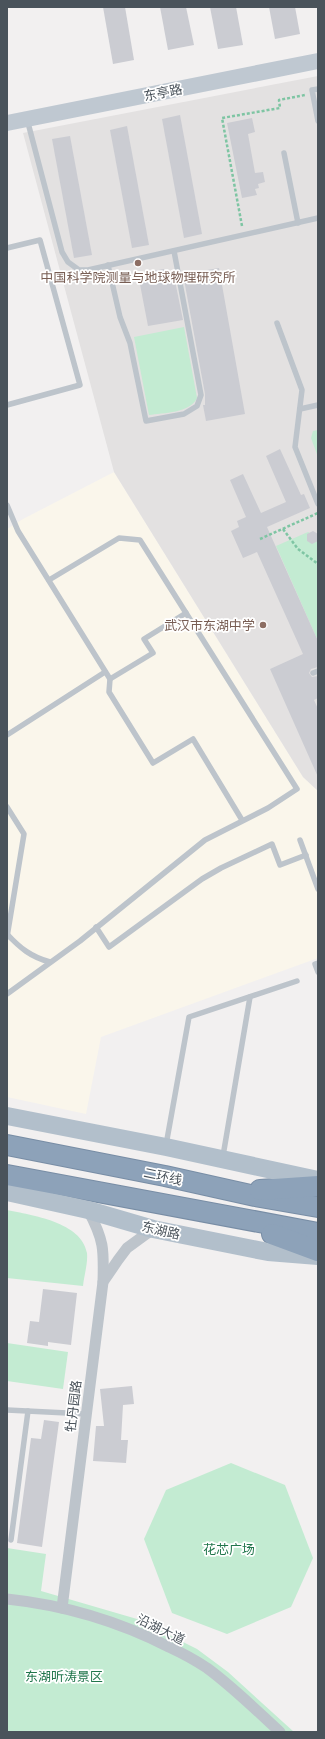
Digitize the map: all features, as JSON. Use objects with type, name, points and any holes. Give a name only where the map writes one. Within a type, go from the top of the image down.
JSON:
[{"type":"highway","name":"二环线","points":[[7,1145],[165,1176],[231,1192],[318,1207]]},
{"type":"highway","name":"二环线","points":[[7,1175],[318,1233]]},
{"type":"highway","points":[[231,1192],[318,1186]]},
{"type":"highway","points":[[225,1216],[318,1251]]},
{"type":"main road","points":[[7,1116],[166,1146],[318,1180]]},
{"type":"main road","name":"东湖路","points":[[7,1192],[88,1210],[153,1229],[268,1252],[318,1256]]},
{"type":"street","name":"东亭路","points":[[7,123],[318,61]]},
{"type":"street","points":[[88,1210],[99,1233],[104,1249],[103,1282]]},
{"type":"street","name":"牡丹园路","points":[[62,1608],[103,1282],[128,1248],[153,1229]]},
{"type":"street","name":"沿湖大道","points":[[7,1599],[62,1608],[102,1619],[146,1635],[206,1667],[230,1686],[280,1732]]},
{"type":"lane","points":[[318,89],[312,90],[318,121]]},
{"type":"lane","points":[[27,119],[60,246],[65,258],[72,266],[79,270],[174,251],[318,218]]},
{"type":"lane","points":[[284,153],[298,222]]},
{"type":"lane","points":[[7,248],[40,240],[80,385],[7,405]]},
{"type":"lane","points":[[108,265],[120,317],[130,344],[146,421],[184,414],[197,406],[201,395],[174,251]]},
{"type":"lane","points":[[277,323],[301,386],[302,394],[295,447],[318,504]]},
{"type":"lane","points":[[300,409],[318,405]]},
{"type":"lane","points":[[7,505],[18,531],[110,679],[109,692],[153,763],[193,739],[242,820]]},
{"type":"lane","points":[[7,994],[96,927],[205,840],[268,808],[297,789],[140,540],[119,538],[49,580]]},
{"type":"lane","points":[[110,679],[153,653],[144,639],[186,613]]},
{"type":"lane","points":[[7,735],[105,672]]},
{"type":"lane","points":[[7,807],[24,834],[7,935],[28,954],[40,960],[50,962]]},
{"type":"lane","points":[[300,840],[318,889]]},
{"type":"lane","points":[[96,927],[109,947],[202,879],[241,857],[272,844],[280,865],[306,855]]},
{"type":"lane","points":[[318,963],[315,964],[318,972]]},
{"type":"lane","points":[[166,1146],[190,1017],[296,981]]},
{"type":"lane","points":[[222,1159],[250,997]]},
{"type":"lane","points":[[7,1410],[86,1414]]},
{"type":"lane","points":[[12,1540],[28,1411]]},
{"type":"path","points":[[244,235],[222,118],[280,108],[279,100],[313,93]]},
{"type":"path","points":[[260,539],[318,513]]},
{"type":"path","points":[[283,529],[298,549],[318,564]]},
{"type":"shaded area","points":[[318,76],[318,791],[303,777],[114,472],[23,133]]},
{"type":"shaded area","points":[[114,472],[303,777],[318,791],[318,958],[101,1037],[86,1114],[7,1097],[7,529],[23,519]]},
{"type":"green space","points":[[184,327],[197,398],[189,407],[168,413],[149,415],[134,337]]},
{"type":"green space","points":[[318,430],[318,457],[311,438],[313,431]]},
{"type":"green space","points":[[308,532],[318,537],[318,641],[276,546]]},
{"type":"green space","points":[[7,1210],[29,1214],[54,1222],[66,1227],[76,1234],[83,1242],[87,1253],[83,1286],[7,1278]]},
{"type":"green space","points":[[7,1343],[68,1352],[63,1389],[7,1381]]},
{"type":"green space","name":"花芯广场","points":[[231,1463],[285,1485],[313,1558],[291,1607],[227,1634],[172,1613],[144,1539],[166,1490]]},
{"type":"green space","name":"东湖听涛景区","points":[[7,1548],[46,1554],[41,1591],[137,1619],[197,1649],[228,1672],[294,1732],[7,1732]]},
{"type":"building","points":[[103,7],[125,7],[134,60],[113,64]]},
{"type":"building","points":[[160,7],[186,7],[194,45],[168,50]]},
{"type":"building","points":[[210,7],[236,7],[243,45],[218,49]]},
{"type":"building","points":[[269,7],[295,7],[300,34],[275,39]]},
{"type":"building","points":[[180,115],[202,234],[184,238],[162,119]]},
{"type":"building","points":[[252,118],[255,132],[248,134],[255,173],[263,172],[265,182],[258,184],[259,188],[255,189],[257,195],[242,198],[227,123]]},
{"type":"building","points":[[127,126],[149,245],[132,248],[110,130]]},
{"type":"building","points":[[70,136],[92,255],[74,258],[52,139]]},
{"type":"building","points":[[219,268],[245,414],[206,421],[203,405],[205,405],[205,394],[183,274]]},
{"type":"building","points":[[164,269],[165,277],[174,276],[183,320],[148,326],[138,274]]},
{"type":"building","points":[[280,449],[301,495],[304,494],[310,508],[267,527],[318,641],[318,667],[311,669],[309,673],[312,677],[318,676],[318,698],[314,700],[318,709],[318,777],[270,669],[303,654],[257,552],[243,558],[231,531],[239,527],[237,521],[246,517],[230,480],[243,474],[261,513],[286,502],[266,456]]},
{"type":"building","points":[[313,531],[318,534],[318,541],[312,544],[307,541],[307,534]]},
{"type":"building","points":[[43,1289],[77,1293],[71,1345],[48,1342],[48,1346],[27,1343],[30,1321],[39,1322]]},
{"type":"building","points":[[132,1386],[134,1404],[123,1405],[121,1440],[128,1440],[126,1463],[93,1461],[96,1426],[104,1426],[100,1389]]},
{"type":"building","points":[[44,1420],[59,1422],[42,1547],[17,1543],[31,1438],[41,1439]]},
{"type":"place","name":"中国科学院测量与地球物理研究所","points":[[138,263]]},
{"type":"place","name":"武汉市东湖中学","points":[[263,625]]}]
